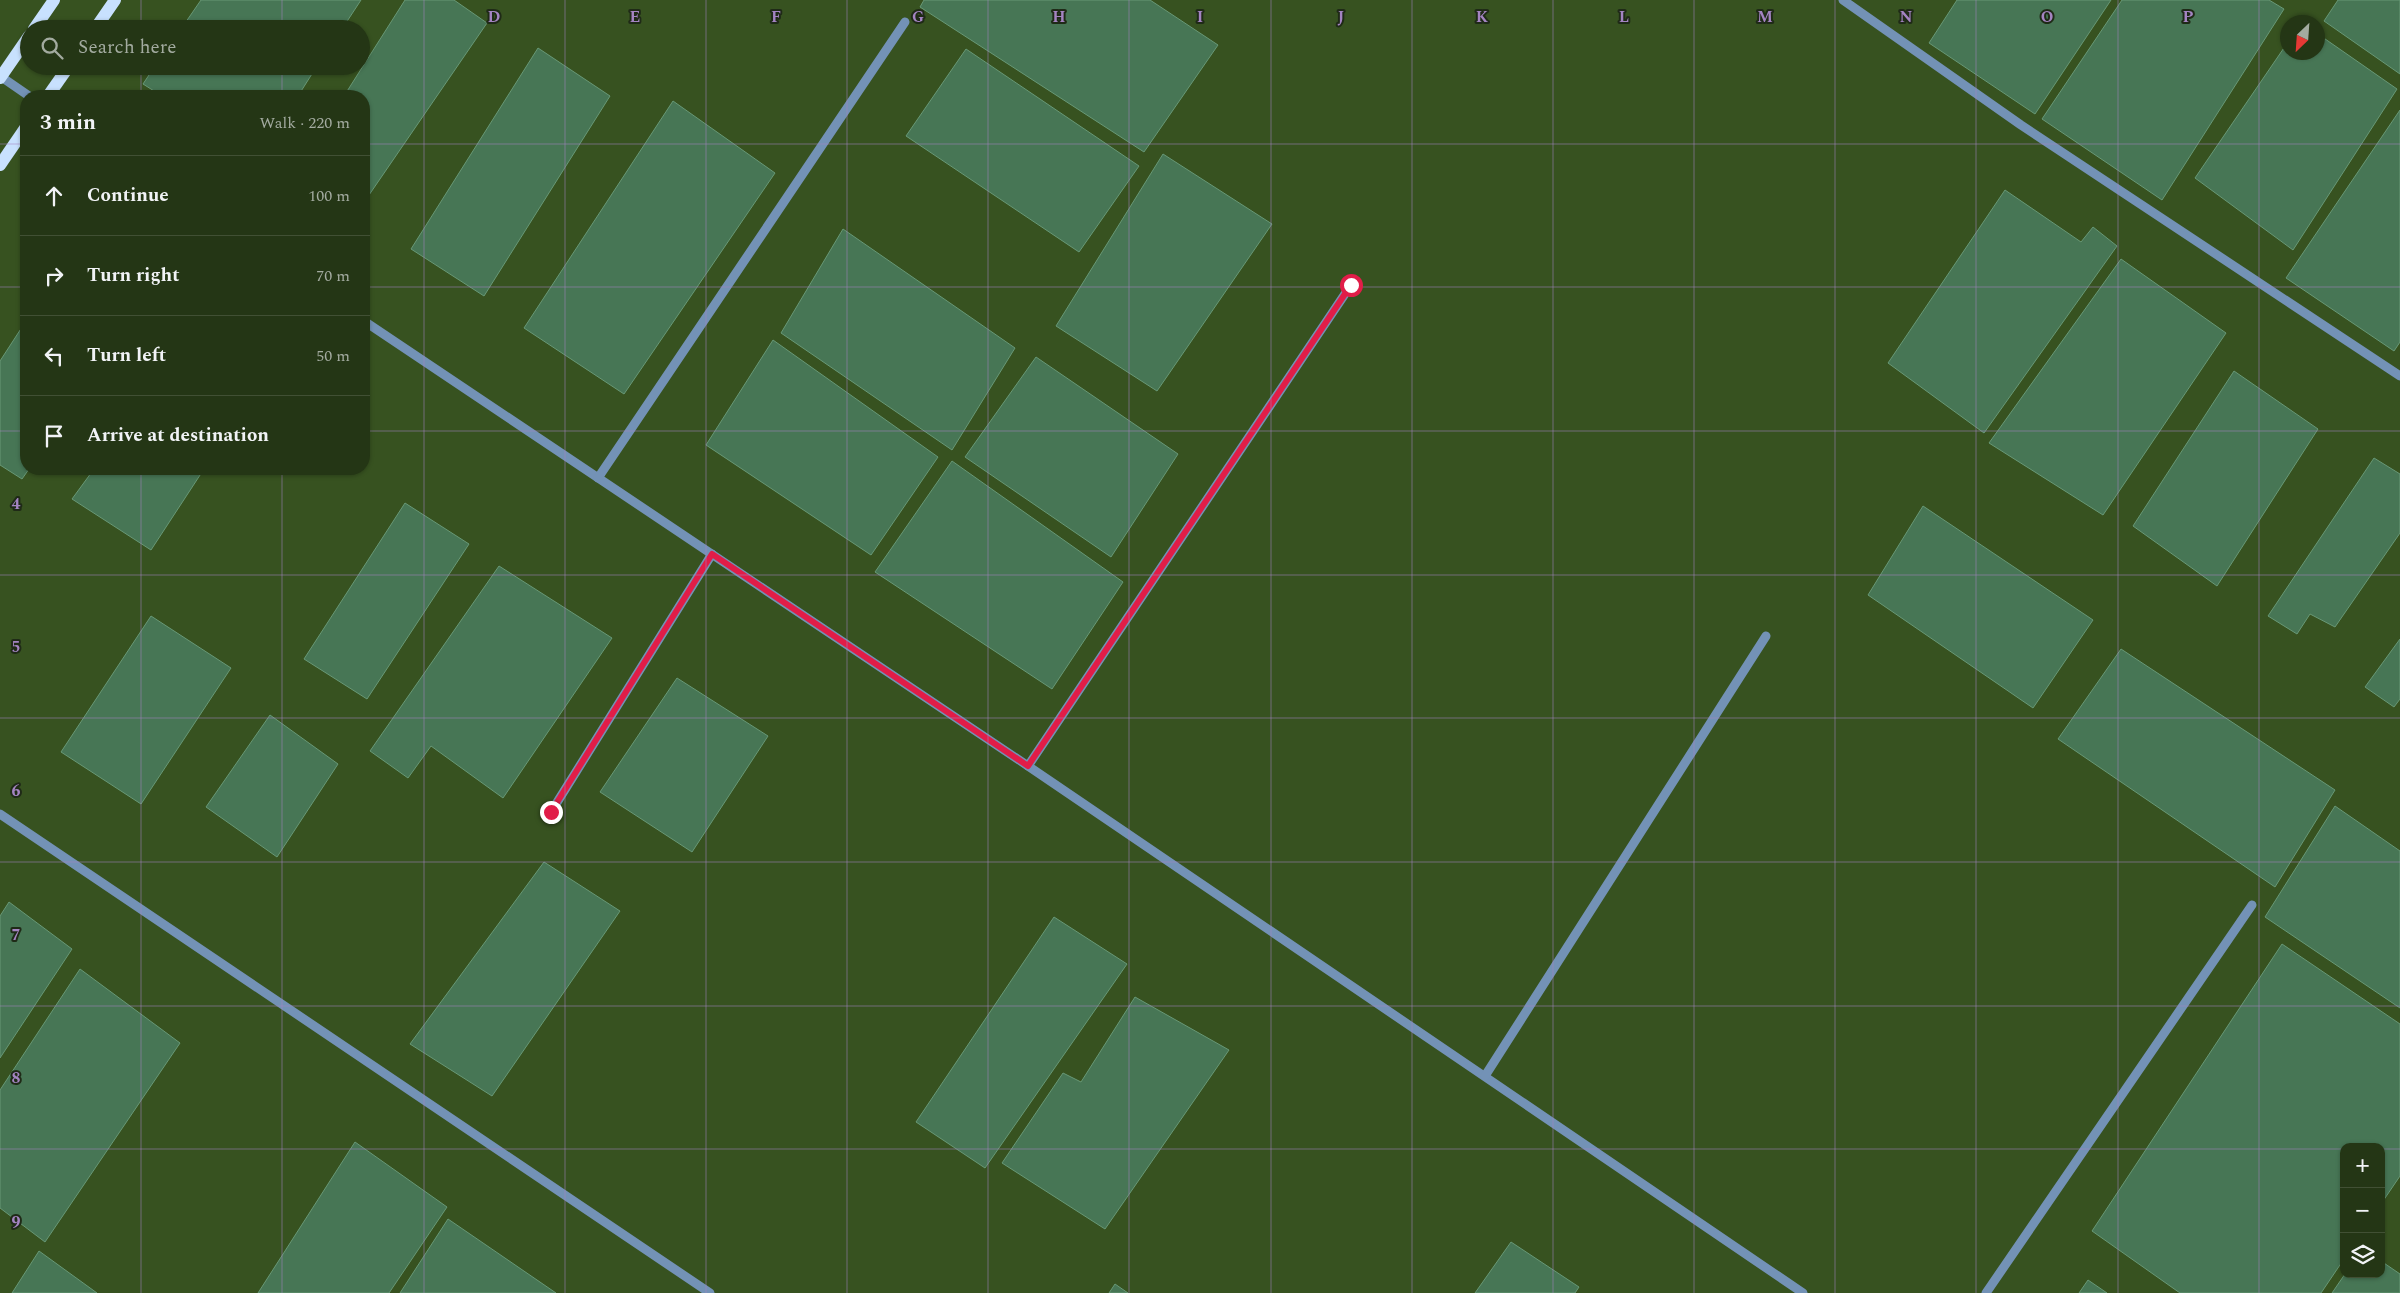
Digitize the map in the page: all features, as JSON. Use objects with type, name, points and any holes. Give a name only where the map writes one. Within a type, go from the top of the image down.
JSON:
[{"type":"main road","points":[[40,20],[54,0]]},
{"type":"main road","points":[[101,20],[115,0]]},
{"type":"main road","points":[[0,76],[20,48]]},
{"type":"main road","points":[[52,90],[63,75]]},
{"type":"main road","points":[[0,165],[20,136]]},
{"type":"street","points":[[1843,0],[2021,125],[2400,376]]},
{"type":"street","points":[[598,478],[905,22]]},
{"type":"street","points":[[0,76],[21,90]]},
{"type":"street","points":[[1028,766],[1351,285]]},
{"type":"street","points":[[370,325],[1028,766],[1803,1293]]},
{"type":"street","points":[[551,812],[712,554]]},
{"type":"street","points":[[1485,1076],[1766,636]]},
{"type":"street","points":[[0,814],[710,1293]]},
{"type":"street","points":[[1986,1293],[2252,905]]},
{"type":"shaded area","points":[[0,0],[2400,0],[2400,1293],[0,1293]]},
{"type":"building","points":[[201,0],[361,0],[348,20],[187,20]]},
{"type":"building","points":[[405,0],[454,0],[487,23],[370,194],[370,90],[348,90],[357,75],[370,75],[370,55]]},
{"type":"building","points":[[924,0],[1150,0],[1218,45],[1144,152],[920,7]]},
{"type":"building","points":[[1957,0],[2111,0],[2035,114],[1929,43]]},
{"type":"building","points":[[2122,0],[2269,0],[2284,9],[2162,200],[2042,119]]},
{"type":"building","points":[[2338,0],[2400,0],[2400,74],[2325,22]]},
{"type":"building","points":[[2325,39],[2397,89],[2293,250],[2195,178],[2280,54],[2280,60],[2325,60]]},
{"type":"building","points":[[538,48],[610,96],[484,296],[411,249]]},
{"type":"building","points":[[966,49],[1139,166],[1079,252],[906,136]]},
{"type":"building","points":[[149,75],[311,75],[302,90],[152,90],[143,84]]},
{"type":"building","points":[[673,101],[775,173],[624,394],[524,328]]},
{"type":"building","points":[[2400,110],[2400,342],[2394,351],[2286,278]]},
{"type":"building","points":[[1163,154],[1272,224],[1157,391],[1056,326]]},
{"type":"building","points":[[2005,190],[2081,242],[2093,227],[2117,246],[1984,433],[1888,363]]},
{"type":"building","points":[[843,229],[1015,348],[952,450],[781,333]]},
{"type":"building","points":[[2121,259],[2226,333],[2103,515],[1989,443]]},
{"type":"building","points":[[20,330],[20,475],[25,475],[22,479],[0,465],[0,361]]},
{"type":"building","points":[[773,340],[938,457],[871,555],[706,445]]},
{"type":"building","points":[[1036,357],[1178,454],[1111,557],[965,457]]},
{"type":"building","points":[[2234,371],[2318,429],[2217,586],[2133,526]]},
{"type":"building","points":[[2374,458],[2400,474],[2400,533],[2335,627],[2310,614],[2297,634],[2268,616]]},
{"type":"building","points":[[952,461],[1123,582],[1052,689],[875,572]]},
{"type":"building","points":[[90,475],[200,475],[151,550],[72,499]]},
{"type":"building","points":[[405,503],[469,544],[367,699],[304,659]]},
{"type":"building","points":[[1923,506],[2093,620],[2033,708],[1868,595]]},
{"type":"building","points":[[499,566],[612,638],[503,798],[431,746],[408,778],[370,751]]},
{"type":"building","points":[[151,616],[231,668],[141,804],[61,752]]},
{"type":"building","points":[[2400,639],[2400,699],[2394,707],[2365,687]]},
{"type":"building","points":[[2121,649],[2335,790],[2275,887],[2058,739]]},
{"type":"building","points":[[677,678],[768,736],[692,852],[600,792]]},
{"type":"building","points":[[270,715],[338,764],[277,857],[206,807]]},
{"type":"building","points":[[2335,806],[2400,851],[2400,1008],[2265,917]]},
{"type":"building","points":[[544,862],[620,911],[492,1096],[410,1044]]},
{"type":"building","points":[[9,902],[72,949],[0,1058],[0,916]]},
{"type":"building","points":[[1054,917],[1127,964],[985,1168],[916,1122]]},
{"type":"building","points":[[2282,944],[2400,1024],[2400,1176],[2385,1198],[2385,1143],[2340,1143],[2340,1265],[2321,1293],[2180,1293],[2092,1231]]},
{"type":"building","points":[[80,969],[180,1043],[45,1242],[0,1208],[0,1090]]},
{"type":"building","points":[[1135,997],[1229,1050],[1105,1229],[1002,1163],[1063,1073],[1081,1082]]},
{"type":"building","points":[[355,1142],[447,1207],[389,1293],[258,1293]]},
{"type":"building","points":[[448,1219],[556,1293],[400,1293]]},
{"type":"building","points":[[1511,1242],[1579,1287],[1575,1293],[1475,1293]]},
{"type":"building","points":[[39,1251],[97,1293],[12,1293]]},
{"type":"building","points":[[2385,1264],[2400,1274],[2400,1293],[2332,1293],[2342,1278],[2385,1278]]},
{"type":"building","points":[[2088,1280],[2107,1293],[2079,1293]]},
{"type":"building","points":[[1115,1284],[1128,1293],[1109,1293]]},
{"type":"route","points":[[551,812],[712,554],[1028,766],[1351,285]]}]
